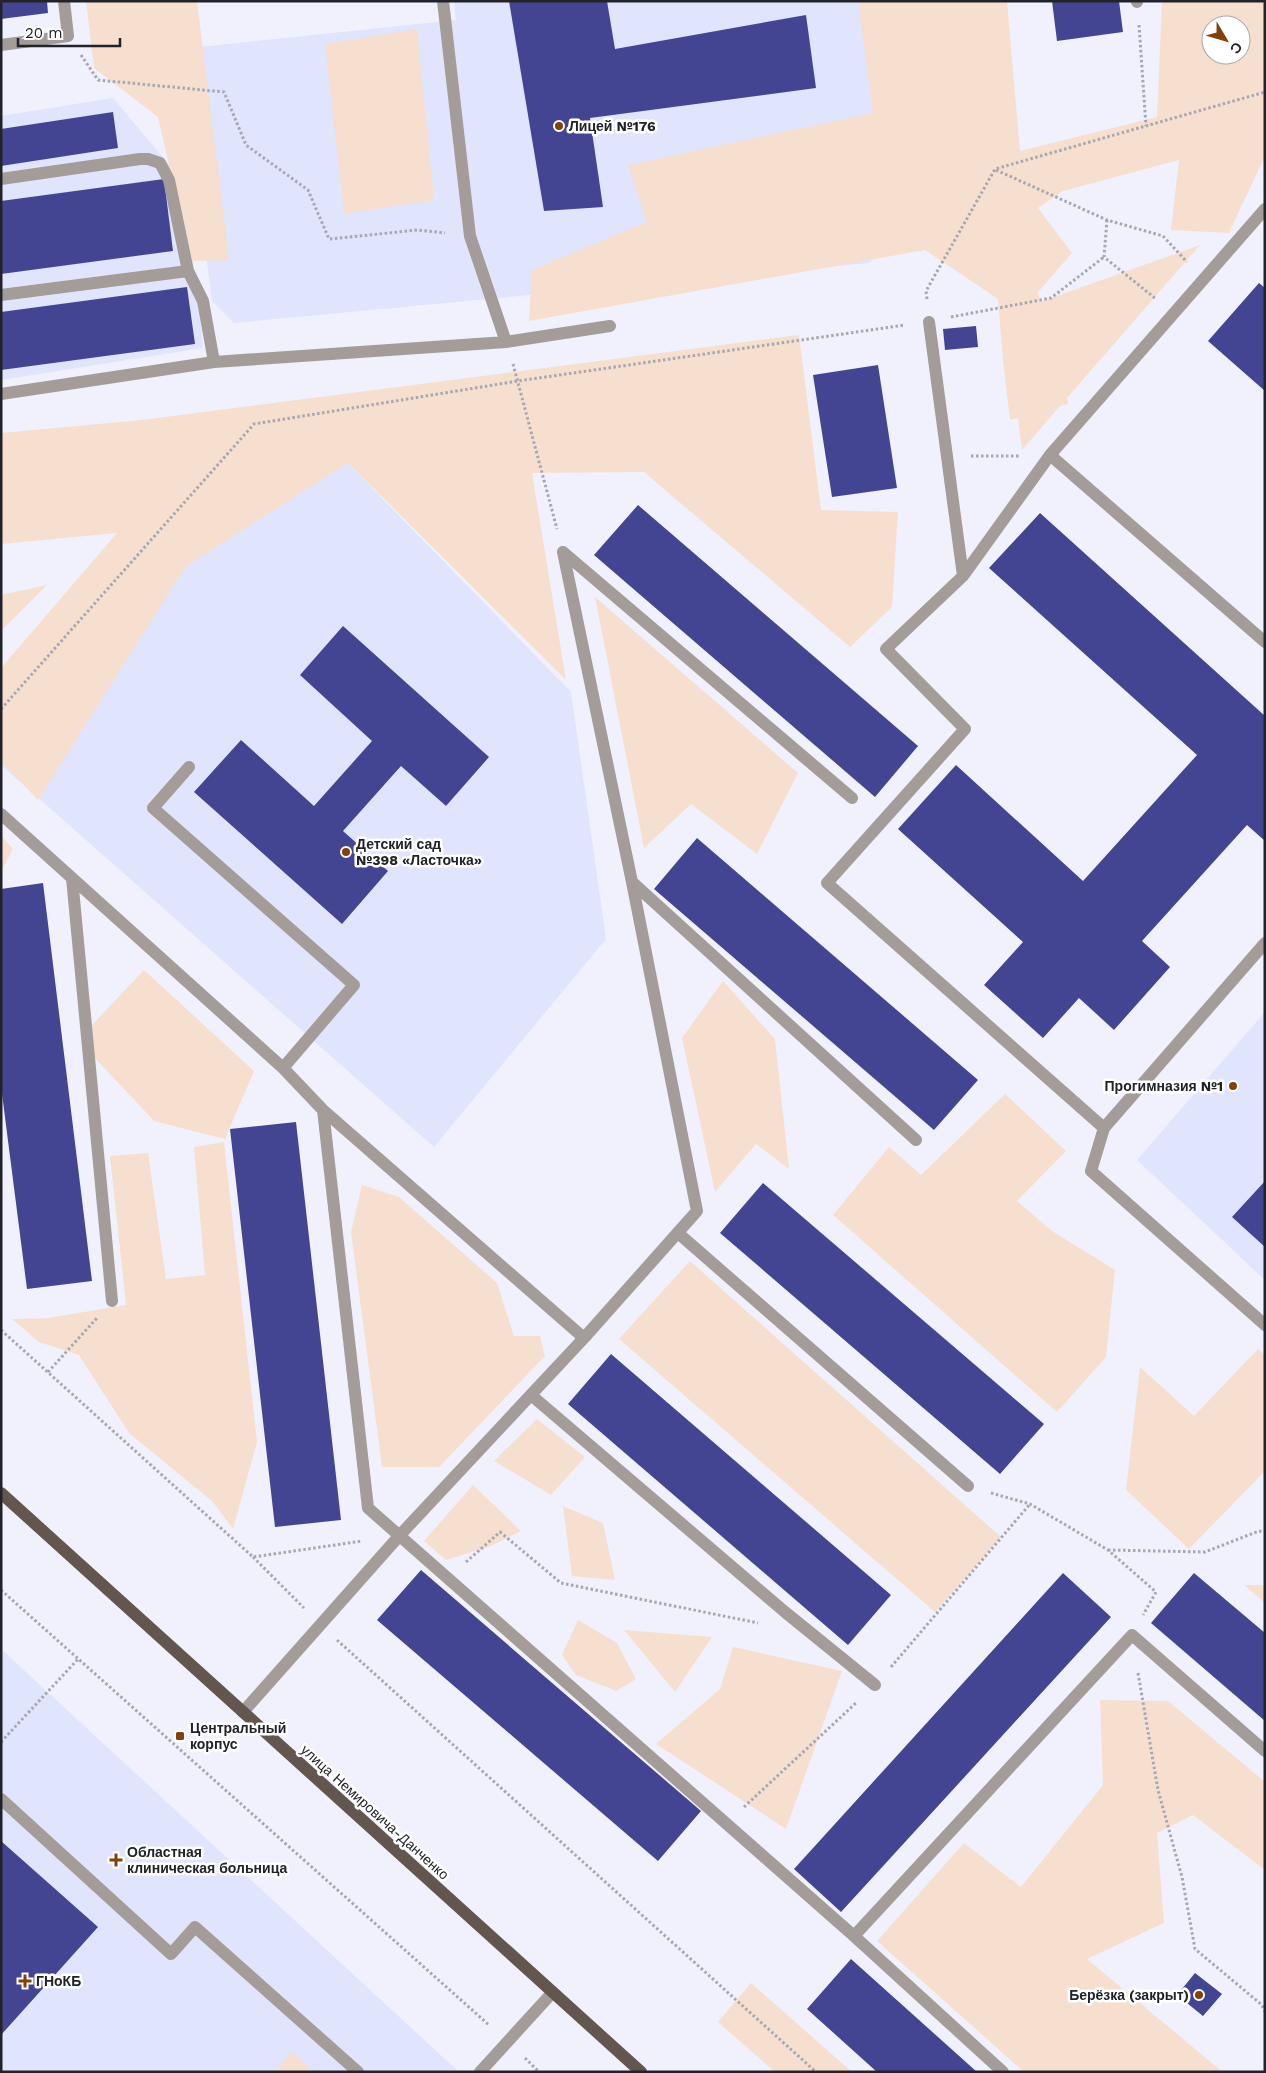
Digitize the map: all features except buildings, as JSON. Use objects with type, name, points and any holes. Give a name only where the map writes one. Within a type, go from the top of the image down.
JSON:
[{"type":"main road","name":"улица Немировича-Данченко","points":[[1,1493],[641,2072]]},
{"type":"lane","points":[[1,45],[68,36],[64,1]]},
{"type":"lane","points":[[443,1],[470,236],[506,342]]},
{"type":"lane","points":[[1,179],[140,159],[148,159],[160,163],[169,180],[188,271],[203,301],[214,362]]},
{"type":"lane","points":[[1104,1128],[827,883],[965,729],[886,650],[963,576],[1050,455],[1264,210]]},
{"type":"lane","points":[[1,295],[188,271]]},
{"type":"lane","points":[[929,322],[963,576]]},
{"type":"lane","points":[[1,394],[214,362],[506,342],[610,326]]},
{"type":"lane","points":[[1050,455],[1265,642]]},
{"type":"lane","points":[[563,552],[852,798]]},
{"type":"lane","points":[[243,1712],[400,1535],[532,1395],[697,1211],[632,882],[563,552]]},
{"type":"lane","points":[[189,767],[153,808],[354,985],[284,1068]]},
{"type":"lane","points":[[1,814],[284,1068],[323,1110],[584,1338]]},
{"type":"lane","points":[[72,878],[112,1301]]},
{"type":"lane","points":[[632,882],[916,1140]]},
{"type":"lane","points":[[1265,943],[1104,1128],[1091,1171],[1265,1325]]},
{"type":"lane","points":[[323,1110],[368,1508],[854,1936],[1003,2072]]},
{"type":"lane","points":[[678,1232],[968,1486]]},
{"type":"lane","points":[[532,1395],[785,1612],[876,1685]]},
{"type":"lane","points":[[854,1936],[1132,1635],[1265,1751]]},
{"type":"lane","points":[[1,1799],[171,1954],[195,1927],[358,2072]]},
{"type":"lane","points":[[480,2072],[552,1992]]},
{"type":"path","points":[[1137,1],[1146,126]]},
{"type":"path","points":[[68,36],[98,80],[224,92],[246,145],[308,190],[329,239],[418,230],[470,236]]},
{"type":"path","points":[[929,322],[926,291],[995,169],[1265,92]]},
{"type":"path","points":[[995,169],[1107,220],[1163,236],[1202,279]]},
{"type":"path","points":[[1,709],[254,424],[518,381],[929,322],[1051,298],[1104,257],[1107,220]]},
{"type":"path","points":[[1104,257],[1174,312]]},
{"type":"path","points":[[506,342],[563,552]]},
{"type":"path","points":[[947,456],[1050,455]]},
{"type":"path","points":[[48,1372],[112,1301]]},
{"type":"path","points":[[1,1330],[253,1557],[320,1625],[816,2072]]},
{"type":"path","points":[[968,1486],[1030,1504],[1108,1550],[1156,1592],[1132,1635],[1158,1790],[1182,1877],[1195,1949],[1262,2005],[1265,2012]]},
{"type":"path","points":[[1108,1550],[1205,1552],[1259,1531],[1265,1532]]},
{"type":"path","points":[[449,1578],[500,1532],[561,1583],[766,1625],[785,1612]]},
{"type":"path","points":[[253,1557],[400,1535]]},
{"type":"path","points":[[1,1590],[507,2041],[539,2072]]},
{"type":"path","points":[[1,1742],[79,1658]]},
{"type":"shaded area","points":[[86,1],[197,1],[229,260],[191,261],[158,117],[94,68]]},
{"type":"shaded area","name":"Лицей №176","points":[[454,1],[914,1],[939,203],[869,263],[234,323],[212,301],[180,49],[456,20]]},
{"type":"shaded area","points":[[858,1],[1007,1],[1020,151],[1157,117],[1162,1],[1265,1],[1265,156],[1229,233],[1171,230],[1179,160],[1063,191],[1038,208],[1072,253],[1038,292],[1040,302],[1200,245],[1067,398],[1068,404],[1060,406],[1022,450],[1018,418],[1010,420],[998,299],[925,250],[529,321],[532,270],[647,222],[628,165],[873,113]]},
{"type":"shaded area","points":[[417,29],[434,200],[344,214],[325,44]]},
{"type":"shaded area","points":[[113,98],[177,174],[196,280],[203,348],[1,380],[1,116]]},
{"type":"shaded area","points":[[799,335],[821,510],[898,512],[892,607],[850,647],[644,472],[532,473],[566,680],[348,463],[186,566],[38,800],[1,761],[1,668],[117,533],[1,544],[1,433],[142,420]]},
{"type":"shaded area","name":"Детский сад №398 «Ласточка»","points":[[250,448],[336,451],[571,692],[606,939],[434,1147],[1,765],[1,727]]},
{"type":"shaded area","points":[[47,585],[1,631],[1,595]]},
{"type":"shaded area","points":[[595,597],[798,773],[757,854],[691,804],[644,848]]},
{"type":"shaded area","points":[[1,835],[13,849],[1,872]]},
{"type":"shaded area","points":[[144,970],[254,1071],[225,1139],[154,1121],[94,1057],[92,1025]]},
{"type":"shaded area","points":[[723,981],[775,1039],[789,1169],[756,1144],[715,1192],[682,1038]]},
{"type":"shaded area","name":"Прогимназия №1","points":[[1265,1012],[1265,1280],[1137,1160]]},
{"type":"shaded area","points":[[1005,1094],[1066,1151],[1017,1201],[1052,1231],[1115,1270],[1106,1357],[1057,1412],[833,1215],[889,1147],[921,1175]]},
{"type":"shaded area","points":[[224,1142],[257,1442],[233,1529],[213,1502],[129,1433],[79,1355],[39,1342],[12,1319],[48,1318],[126,1305],[110,1156],[148,1153],[166,1279],[205,1275],[194,1147]]},
{"type":"shaded area","points":[[362,1185],[399,1197],[497,1283],[514,1336],[540,1336],[545,1356],[439,1467],[382,1467],[351,1232]]},
{"type":"shaded area","points":[[690,1261],[1001,1537],[935,1612],[619,1339]]},
{"type":"shaded area","points":[[1258,1349],[1265,1355],[1265,1471],[1189,1549],[1126,1490],[1140,1367],[1194,1416]]},
{"type":"shaded area","points":[[537,1419],[585,1457],[551,1495],[494,1461]]},
{"type":"shaded area","points":[[473,1485],[521,1531],[491,1546],[446,1560],[424,1541]]},
{"type":"shaded area","points":[[563,1506],[603,1523],[615,1580],[572,1576]]},
{"type":"shaded area","points":[[1244,1585],[1265,1585],[1265,1603]]},
{"type":"shaded area","points":[[578,1620],[617,1643],[636,1679],[616,1691],[576,1675],[562,1655]]},
{"type":"shaded area","points":[[624,1630],[712,1637],[675,1692]]},
{"type":"shaded area","points":[[733,1647],[842,1671],[786,1829],[656,1744],[720,1689]]},
{"type":"shaded area","name":"Областная клиническая больница","points":[[1,1649],[459,2072],[1,2072]]},
{"type":"shaded area","points":[[1100,1700],[1168,1701],[1265,1782],[1265,1870],[1193,1815],[1157,1833],[1164,1923],[1087,1959],[1219,2069],[1220,2072],[1024,2072],[877,1941],[964,1843],[1021,1887],[1103,1785]]},
{"type":"shaded area","points":[[751,1983],[852,2072],[775,2072],[718,2022]]},
{"type":"shaded area","points":[[292,2052],[314,2072],[274,2072]]},
{"type":"place","name":"Лицей №176","points":[[559,126]]},
{"type":"place","name":"Детский сад №398 «Ласточка»","points":[[346,852]]},
{"type":"place","name":"Прогимназия №1","points":[[1233,1086]]},
{"type":"place","name":"Центральный корпус","points":[[180,1736]]},
{"type":"place","name":"Областная клиническая больница","points":[[116,1860]]},
{"type":"place","name":"ГНоКБ","points":[[25,1981]]},
{"type":"place","name":"Берёзка (закрыт)","points":[[1199,1995]]}]
